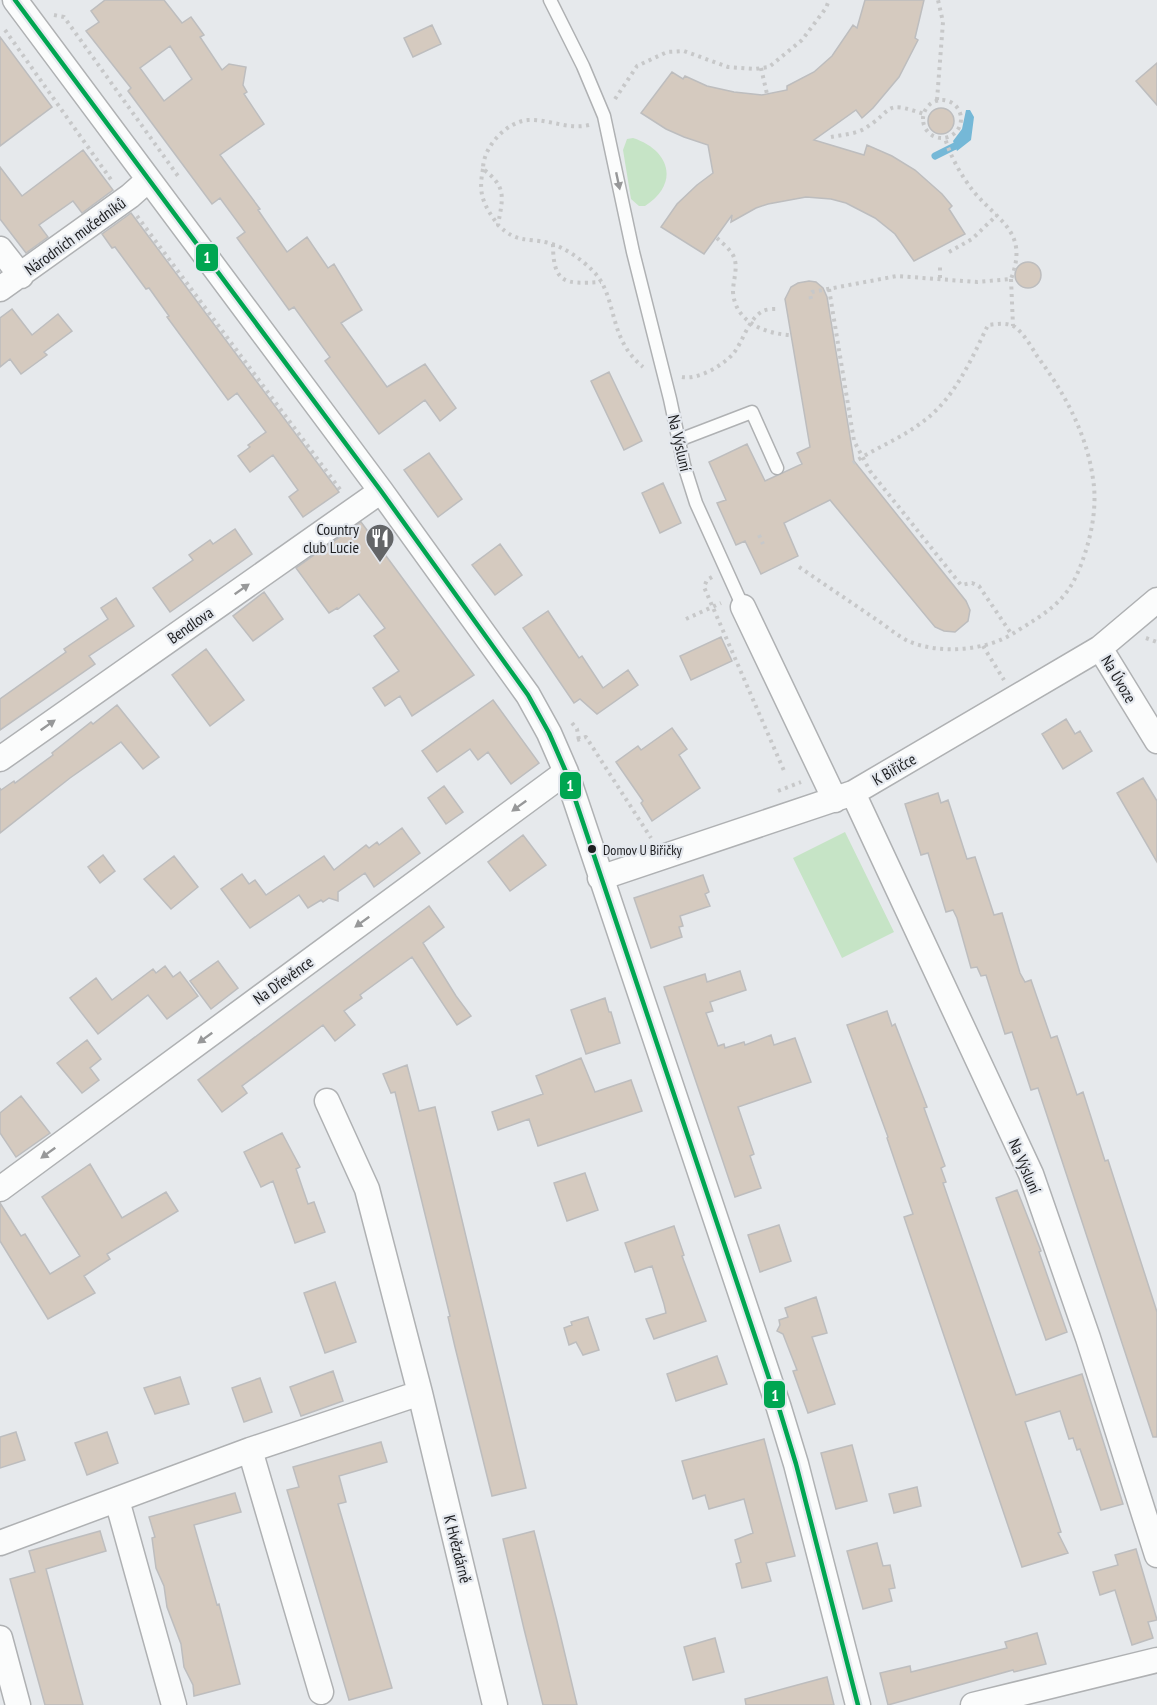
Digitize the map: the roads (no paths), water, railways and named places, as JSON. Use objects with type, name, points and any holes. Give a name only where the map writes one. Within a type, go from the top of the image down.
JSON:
[{"type":"street","points":[[15,0],[381,491],[528,695],[553,741],[566,772],[778,1405],[796,1464],[858,1705]]},
{"type":"street","name":"Národních mučedníků","points":[[0,289],[125,200],[148,180]]},
{"type":"street","points":[[0,249],[21,276]]},
{"type":"street","name":"Bendlova","points":[[0,759],[381,491]]},
{"type":"street","name":"K Biřičce","points":[[600,878],[844,797],[1016,699],[1100,648],[1157,600]]},
{"type":"street","name":"Na Výsluní","points":[[740,601],[844,797],[1030,1174],[1088,1338],[1157,1555]]},
{"type":"street","name":"Na Úvoze","points":[[1100,648],[1157,741]]},
{"type":"street","name":"Na Dřevěnce","points":[[0,1189],[566,772]]},
{"type":"street","name":"K Hvězdárně","points":[[327,1101],[367,1189],[420,1393],[495,1705]]},
{"type":"street","points":[[0,1543],[250,1450],[420,1393]]},
{"type":"street","points":[[250,1450],[321,1692]]},
{"type":"street","points":[[117,1500],[174,1705]]},
{"type":"street","points":[[0,1638],[18,1705]]},
{"type":"street","points":[[973,1705],[1157,1660]]},
{"type":"lane","name":"Na Výsluní","points":[[550,0],[583,66],[605,121],[662,374],[696,503],[740,601]]},
{"type":"lane","points":[[679,440],[752,412],[777,468]]},
{"type":"water","points":[[966,110],[970,110],[974,117],[971,140],[957,151],[953,141],[962,129]]},
{"type":"waterway","points":[[935,156],[955,146]]},
{"type":"place","name":"Country club Lucie","points":[[380,564]]},
{"type":"place","name":"Domov U Biřičky","points":[[592,849]]}]
